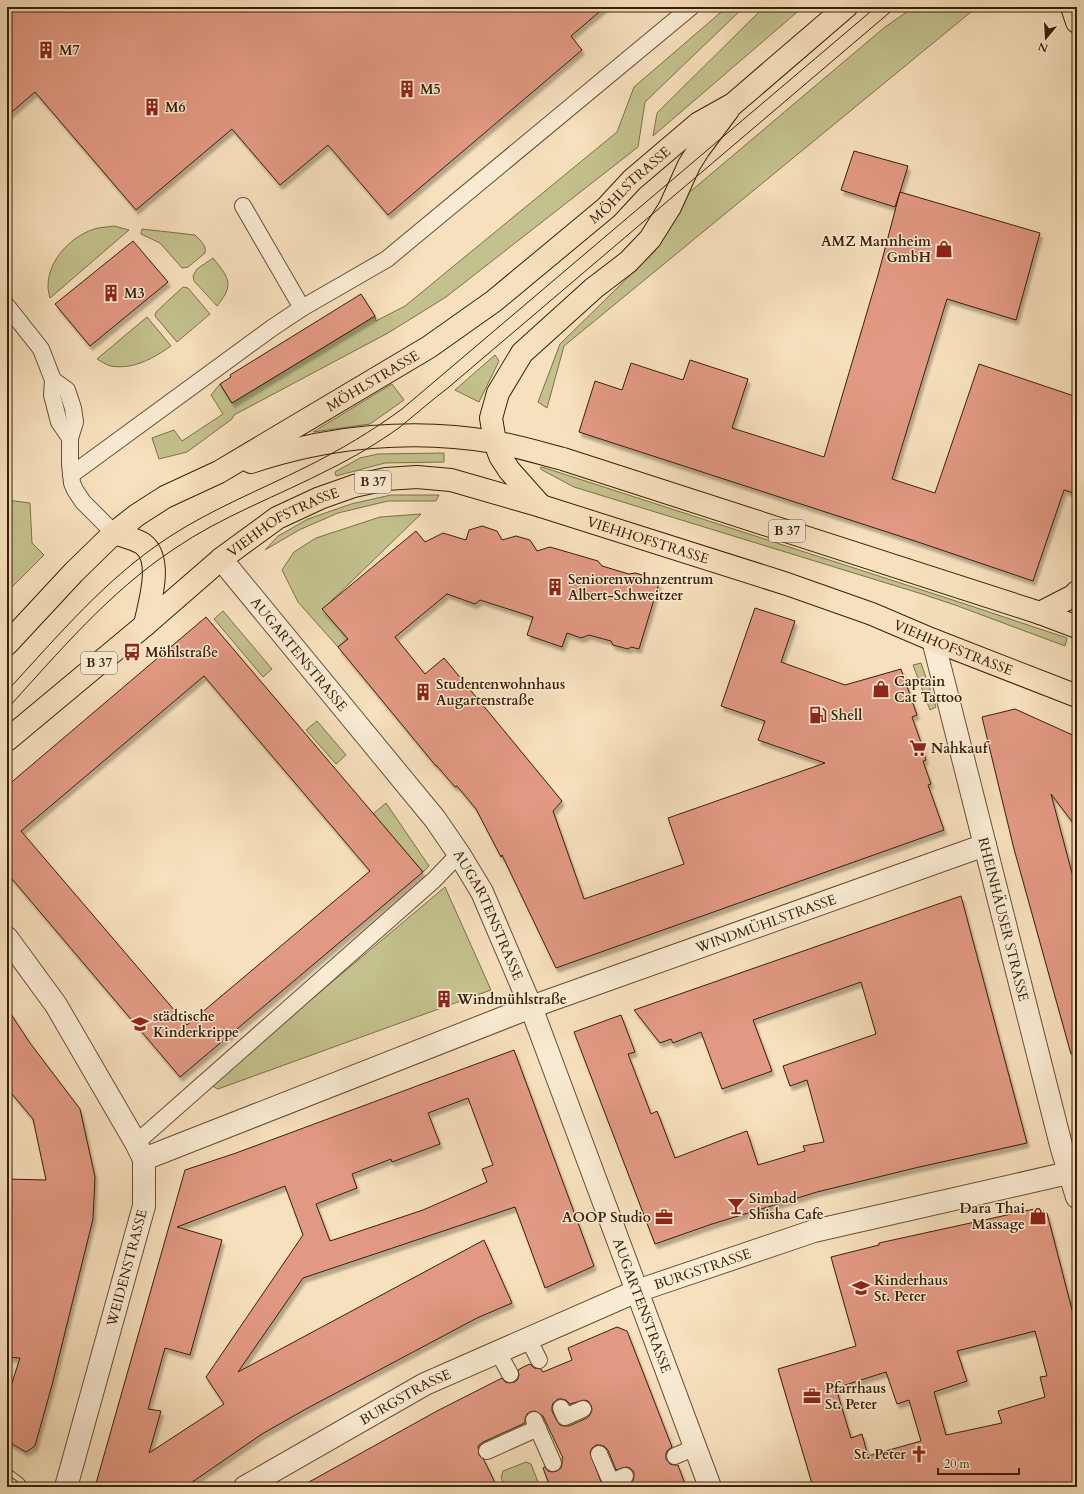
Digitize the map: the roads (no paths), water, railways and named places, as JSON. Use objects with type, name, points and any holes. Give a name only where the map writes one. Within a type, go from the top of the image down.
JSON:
[{"type":"main road","name":"MÖHLSTRASSE","points":[[7,644],[74,572],[114,533],[137,515],[165,497],[219,472],[429,347],[494,301],[606,208],[632,180],[698,123],[732,104],[846,7]]},
{"type":"main road","points":[[1072,7],[1077,22]]},
{"type":"main road","name":"MÖHLSTRASSE","points":[[541,506],[508,470],[500,456],[495,442],[491,418],[498,393],[522,353],[594,288],[628,262],[650,239],[670,207],[689,165],[732,104]]},
{"type":"main road","name":"B 37","points":[[219,472],[264,457],[292,450],[359,438],[387,436],[454,437],[495,442],[563,459],[1077,627]]},
{"type":"main road","name":"VIEHHOFSTRASSE","points":[[221,559],[278,518],[327,495],[354,486],[386,479],[417,477],[451,480],[541,506],[787,584],[872,614],[933,640],[1067,692]]},
{"type":"main road","points":[[114,533],[143,544],[153,558],[154,572],[145,625]]},
{"type":"main road","name":"B 37","points":[[7,740],[145,625],[221,559]]},
{"type":"main road","points":[[1040,614],[1073,596],[1077,592]]},
{"type":"main road","points":[[1067,692],[1077,679]]},
{"type":"street","name":"AUGARTENSTRASSE","points":[[221,559],[430,813],[459,854],[482,892],[531,1006],[710,1487]]},
{"type":"street","name":"RHEINHÄUSER STRASSE","points":[[933,640],[1062,1149],[1074,1172],[1077,1197]]},
{"type":"street","name":"WINDMÜHLSTRASSE","points":[[140,1151],[531,1006],[985,845]]},
{"type":"street","points":[[7,938],[56,1005],[140,1151]]},
{"type":"street","name":"WEIDENSTRASSE","points":[[66,1487],[144,1206],[140,1151]]},
{"type":"street","name":"BURGSTRASSE","points":[[245,1487],[425,1384],[637,1291],[814,1231],[1074,1172]]},
{"type":"street","points":[[7,1481],[16,1487]]},
{"type":"lane","points":[[71,475],[272,328],[302,308],[387,259],[691,7]]},
{"type":"lane","points":[[243,206],[302,308]]},
{"type":"lane","points":[[7,306],[41,349],[53,380],[52,395],[56,412],[59,422],[70,438],[71,475],[75,490],[83,502],[114,533]]},
{"type":"lane","points":[[140,1151],[434,880],[459,854]]},
{"type":"lane","points":[[528,1338],[539,1360]]},
{"type":"lane","points":[[498,1352],[510,1374]]},
{"type":"lane","points":[[561,1408],[566,1417],[584,1409]]},
{"type":"lane","points":[[487,1451],[536,1424],[553,1463]]},
{"type":"lane","points":[[675,1456],[696,1447]]},
{"type":"lane","points":[[600,1454],[611,1482],[625,1476]]},
{"type":"tram line","points":[[7,691],[64,629],[104,589],[146,553],[202,517],[306,467],[343,447],[367,433],[402,409],[876,7]]},
{"type":"tram line","points":[[7,709],[106,603],[150,566],[192,537],[211,526],[357,455],[400,427],[896,7]]},
{"type":"tram line","points":[[7,1474],[25,1487]]},
{"type":"place","name":"M7","points":[[46,50]]},
{"type":"place","name":"M5","points":[[407,89]]},
{"type":"place","name":"M6","points":[[152,107]]},
{"type":"place","name":"AMZ Mannheim GmbH","points":[[944,249]]},
{"type":"place","name":"M3","points":[[111,293]]},
{"type":"place","name":"Seniorenwohnzentrum Albert-Schweitzer","points":[[555,587]]},
{"type":"place","name":"Möhlstraße","points":[[132,652]]},
{"type":"place","name":"Captain Cat Tattoo","points":[[881,689]]},
{"type":"place","name":"Studentenwohnhaus Augartenstraße","points":[[423,692]]},
{"type":"place","name":"Shell","points":[[818,715]]},
{"type":"place","name":"Nahkauf","points":[[918,748]]},
{"type":"place","name":"Windmühlstraße","points":[[444,999]]},
{"type":"place","name":"städtische Kinderkrippe","points":[[140,1024]]},
{"type":"place","name":"Simbad Shisha Cafe","points":[[736,1206]]},
{"type":"place","name":"Dara Thai Massage","points":[[1038,1216]]},
{"type":"place","name":"AOOP Studio","points":[[664,1217]]},
{"type":"place","name":"Kinderhaus St. Peter","points":[[861,1288]]},
{"type":"place","name":"Pfarrhaus St. Peter","points":[[812,1396]]},
{"type":"place","name":"St. Peter","points":[[919,1454]]}]
